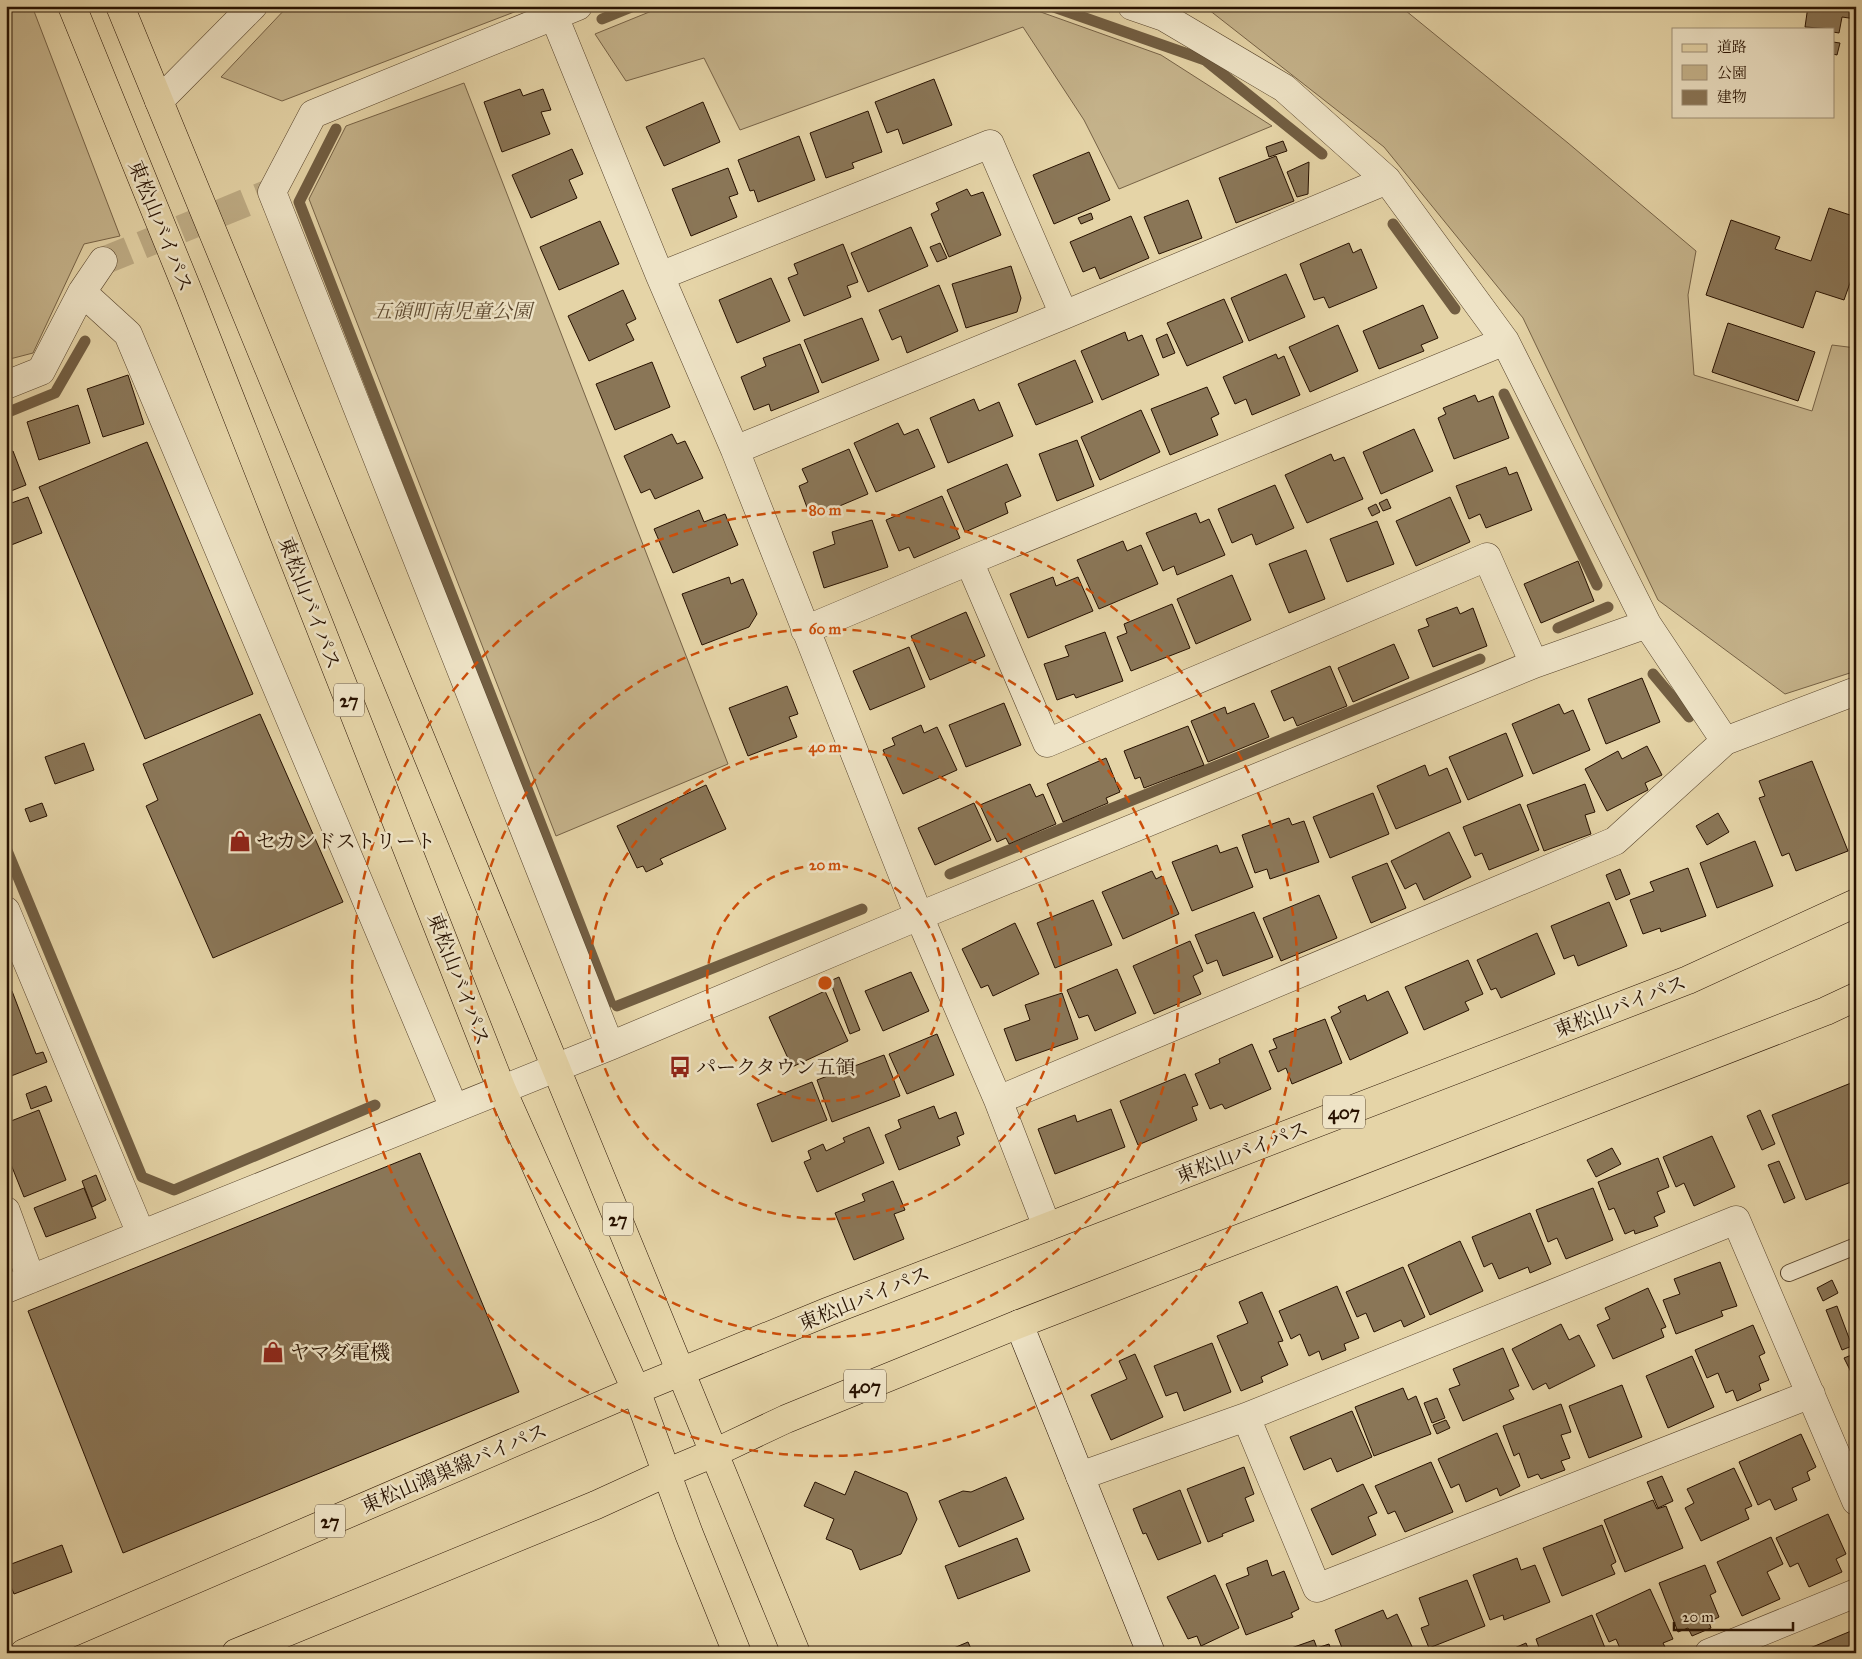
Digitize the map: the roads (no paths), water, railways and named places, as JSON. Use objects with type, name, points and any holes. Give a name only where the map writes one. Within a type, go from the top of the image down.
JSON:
[{"type":"main road","name":"東松山バイパス","points":[[72,6],[190,296],[502,1090],[636,1390],[666,1472],[738,1653]]},
{"type":"main road","name":"27","points":[[120,6],[714,1453]]},
{"type":"main road","name":"東松山バイパス","points":[[636,1390],[1047,1226],[1688,980],[1856,903]]},
{"type":"main road","name":"407","points":[[714,1453],[786,1418],[1019,1324],[1817,1015],[1856,997]]},
{"type":"main road","name":"東松山鴻巣線バイパス","points":[[24,1653],[636,1390]]},
{"type":"main road","points":[[236,1653],[596,1505],[666,1472],[714,1453],[796,1653]]},
{"type":"street","points":[[159,101],[253,6]]},
{"type":"street","points":[[1132,6],[1164,17],[1284,88],[1386,180],[1505,341],[1646,624],[1725,741]]},
{"type":"street","points":[[610,1046],[272,192],[313,114],[566,11],[660,276],[735,450],[919,916],[998,1100],[1047,1226]]},
{"type":"street","points":[[660,276],[990,144],[1064,315]]},
{"type":"street","points":[[735,450],[1386,180]]},
{"type":"street","points":[[6,385],[40,371],[82,292],[104,261]]},
{"type":"street","points":[[82,292],[128,334],[454,1108]]},
{"type":"street","points":[[806,630],[1505,341]]},
{"type":"street","points":[[969,561],[1047,743],[1487,556],[1534,664]]},
{"type":"street","points":[[6,1211],[18,1284],[610,1046],[919,916],[1534,664],[1646,624]]},
{"type":"street","points":[[998,1100],[1615,841],[1725,741],[1856,691]]},
{"type":"street","points":[[6,911],[15,960],[141,1234]]},
{"type":"street","points":[[1080,1476],[1246,1417],[1736,1220],[1856,1501]]},
{"type":"street","points":[[1019,1324],[1151,1653]]},
{"type":"street","points":[[1246,1417],[1317,1588],[1811,1394]]},
{"type":"street","points":[[1709,1653],[1856,1593]]},
{"type":"lane","points":[[1789,1273],[1856,1246]]},
{"type":"waterway","points":[[602,19],[634,6]]},
{"type":"waterway","points":[[1051,6],[1205,60],[1322,154]]},
{"type":"waterway","points":[[336,129],[299,202],[610,1002]]},
{"type":"waterway","points":[[1393,224],[1455,309]]},
{"type":"waterway","points":[[6,413],[55,393],[85,341]]},
{"type":"waterway","points":[[1504,394],[1597,585]]},
{"type":"waterway","points":[[1558,628],[1608,607]]},
{"type":"waterway","points":[[950,874],[1480,659]]},
{"type":"waterway","points":[[1653,674],[1689,717]]},
{"type":"waterway","points":[[6,848],[142,1177],[174,1190],[375,1105]]},
{"type":"waterway","points":[[617,1006],[862,909]]},
{"type":"tunnel","points":[[103,261],[272,192]]},
{"type":"place","name":"セカンドストリート","points":[[240,841]]},
{"type":"place","name":"パークタウン五領","points":[[680,1067]]},
{"type":"place","name":"ヤマダ電機","points":[[273,1352]]},
{"type":"park label","name":"五領町南児童公園","points":[[452,311]]}]
